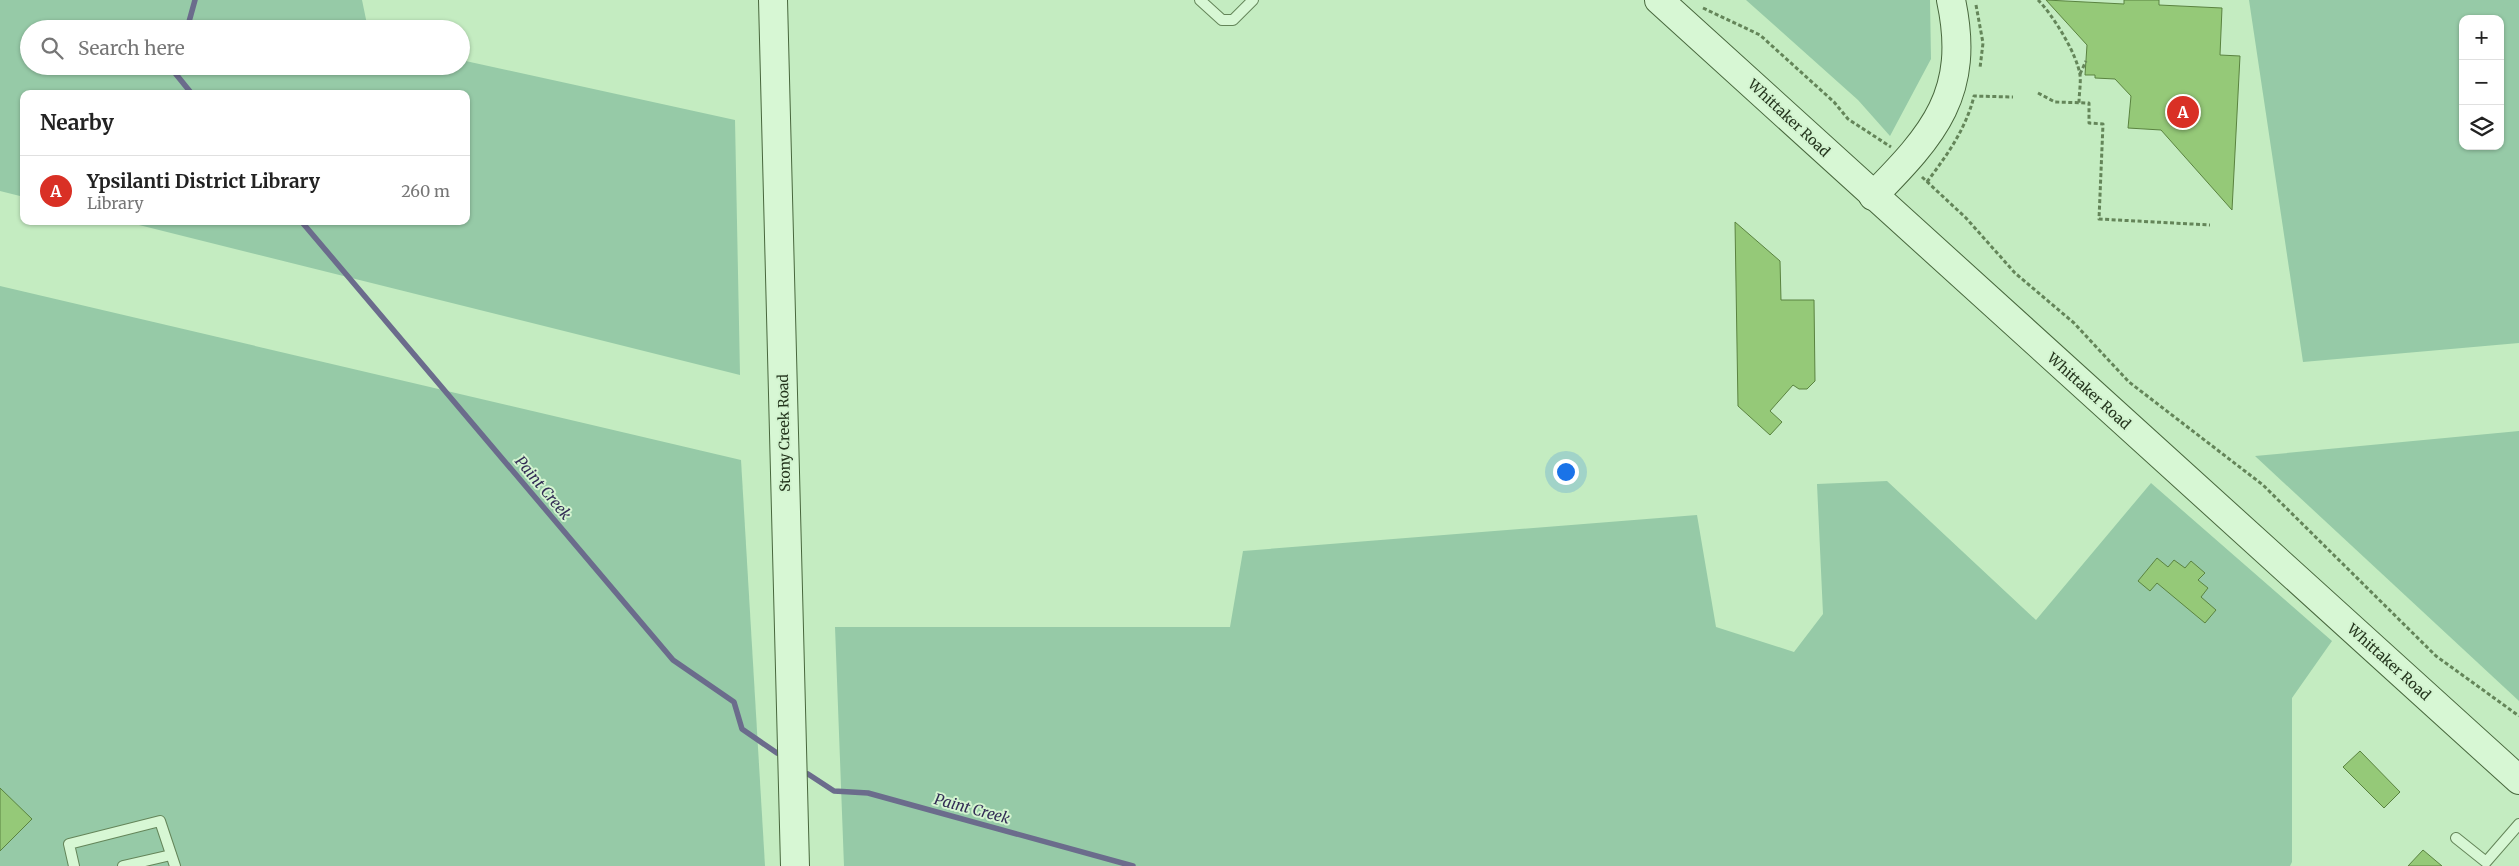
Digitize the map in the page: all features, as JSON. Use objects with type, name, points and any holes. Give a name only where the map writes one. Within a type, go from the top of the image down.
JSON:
[{"type":"main road","name":"Stony Creek Road","points":[[773,0],[795,866]]},
{"type":"main road","name":"Whittaker Road","points":[[1659,0],[2519,780]]},
{"type":"main road","points":[[1873,196],[1916,152],[1933,129],[1944,108],[1954,82],[1955,46],[1950,0]]},
{"type":"lane","points":[[1200,0],[1222,20],[1233,20],[1253,0]]},
{"type":"lane","points":[[74,866],[69,844],[160,821],[175,866]]},
{"type":"lane","points":[[2456,838],[2486,862],[2519,824]]},
{"type":"lane","points":[[123,866],[171,855]]},
{"type":"path","points":[[2038,0],[2060,29],[2080,75]]},
{"type":"path","points":[[1700,4],[1760,35],[1834,102],[1848,119],[1894,149]]},
{"type":"path","points":[[1978,13],[1983,43],[1979,70]]},
{"type":"path","points":[[2079,103],[2080,75],[2086,61]]},
{"type":"path","points":[[2038,93],[2055,102],[2089,103],[2088,123],[2103,124],[2099,218],[2210,224]]},
{"type":"path","points":[[1927,182],[1962,130],[1970,113],[1974,96],[2013,98]]},
{"type":"path","points":[[1922,177],[1966,218],[2015,273],[2074,323],[2129,382],[2263,485],[2436,656],[2519,716]]},
{"type":"green space","points":[[0,0],[362,0],[366,20],[20,20],[20,75],[470,75],[470,62],[735,120],[740,375],[139,225],[470,225],[470,90],[20,90],[20,196],[0,191]]},
{"type":"green space","points":[[1746,0],[1930,0],[1931,59],[1890,136],[1858,100]]},
{"type":"green space","points":[[2249,0],[2519,0],[2519,343],[2303,362]]},
{"type":"green space","points":[[0,286],[741,460],[765,866],[0,866]]},
{"type":"green space","points":[[2519,431],[2519,701],[2255,456]]},
{"type":"green space","points":[[1887,481],[2036,620],[2151,483],[2332,641],[2292,698],[2292,862],[2290,866],[844,866],[835,627],[1230,627],[1243,551],[1697,515],[1716,627],[1794,652],[1823,614],[1817,484]]},
{"type":"building","points":[[2046,0],[2124,4],[2124,0],[2159,0],[2159,5],[2222,8],[2220,55],[2240,56],[2232,210],[2161,130],[2128,128],[2131,96],[2115,79],[2095,78],[2095,75],[2085,75],[2087,45]]},
{"type":"building","points":[[1735,222],[1780,261],[1781,300],[1814,300],[1815,381],[1807,389],[1799,389],[1793,385],[1770,411],[1782,422],[1770,435],[1738,406]]},
{"type":"building","points":[[2157,558],[2168,567],[2174,560],[2185,568],[2191,561],[2205,573],[2198,580],[2208,588],[2201,597],[2216,610],[2205,623],[2157,583],[2150,591],[2138,581]]},
{"type":"building","points":[[2360,751],[2400,792],[2384,808],[2343,767]]},
{"type":"building","points":[[0,788],[32,819],[0,851]]},
{"type":"building","points":[[2423,850],[2442,866],[2408,866]]},
{"type":"waterway","name":"Paint Creek","points":[[189,20],[195,0]]},
{"type":"waterway","name":"Paint Creek","points":[[177,75],[189,90]]},
{"type":"waterway","name":"Paint Creek","points":[[304,225],[673,660],[734,702],[742,729],[777,753]]},
{"type":"waterway","name":"Paint Creek","points":[[808,774],[834,791],[868,793],[1133,866]]},
{"type":"place","name":"Ypsilanti District Library","points":[[2183,112]]}]
